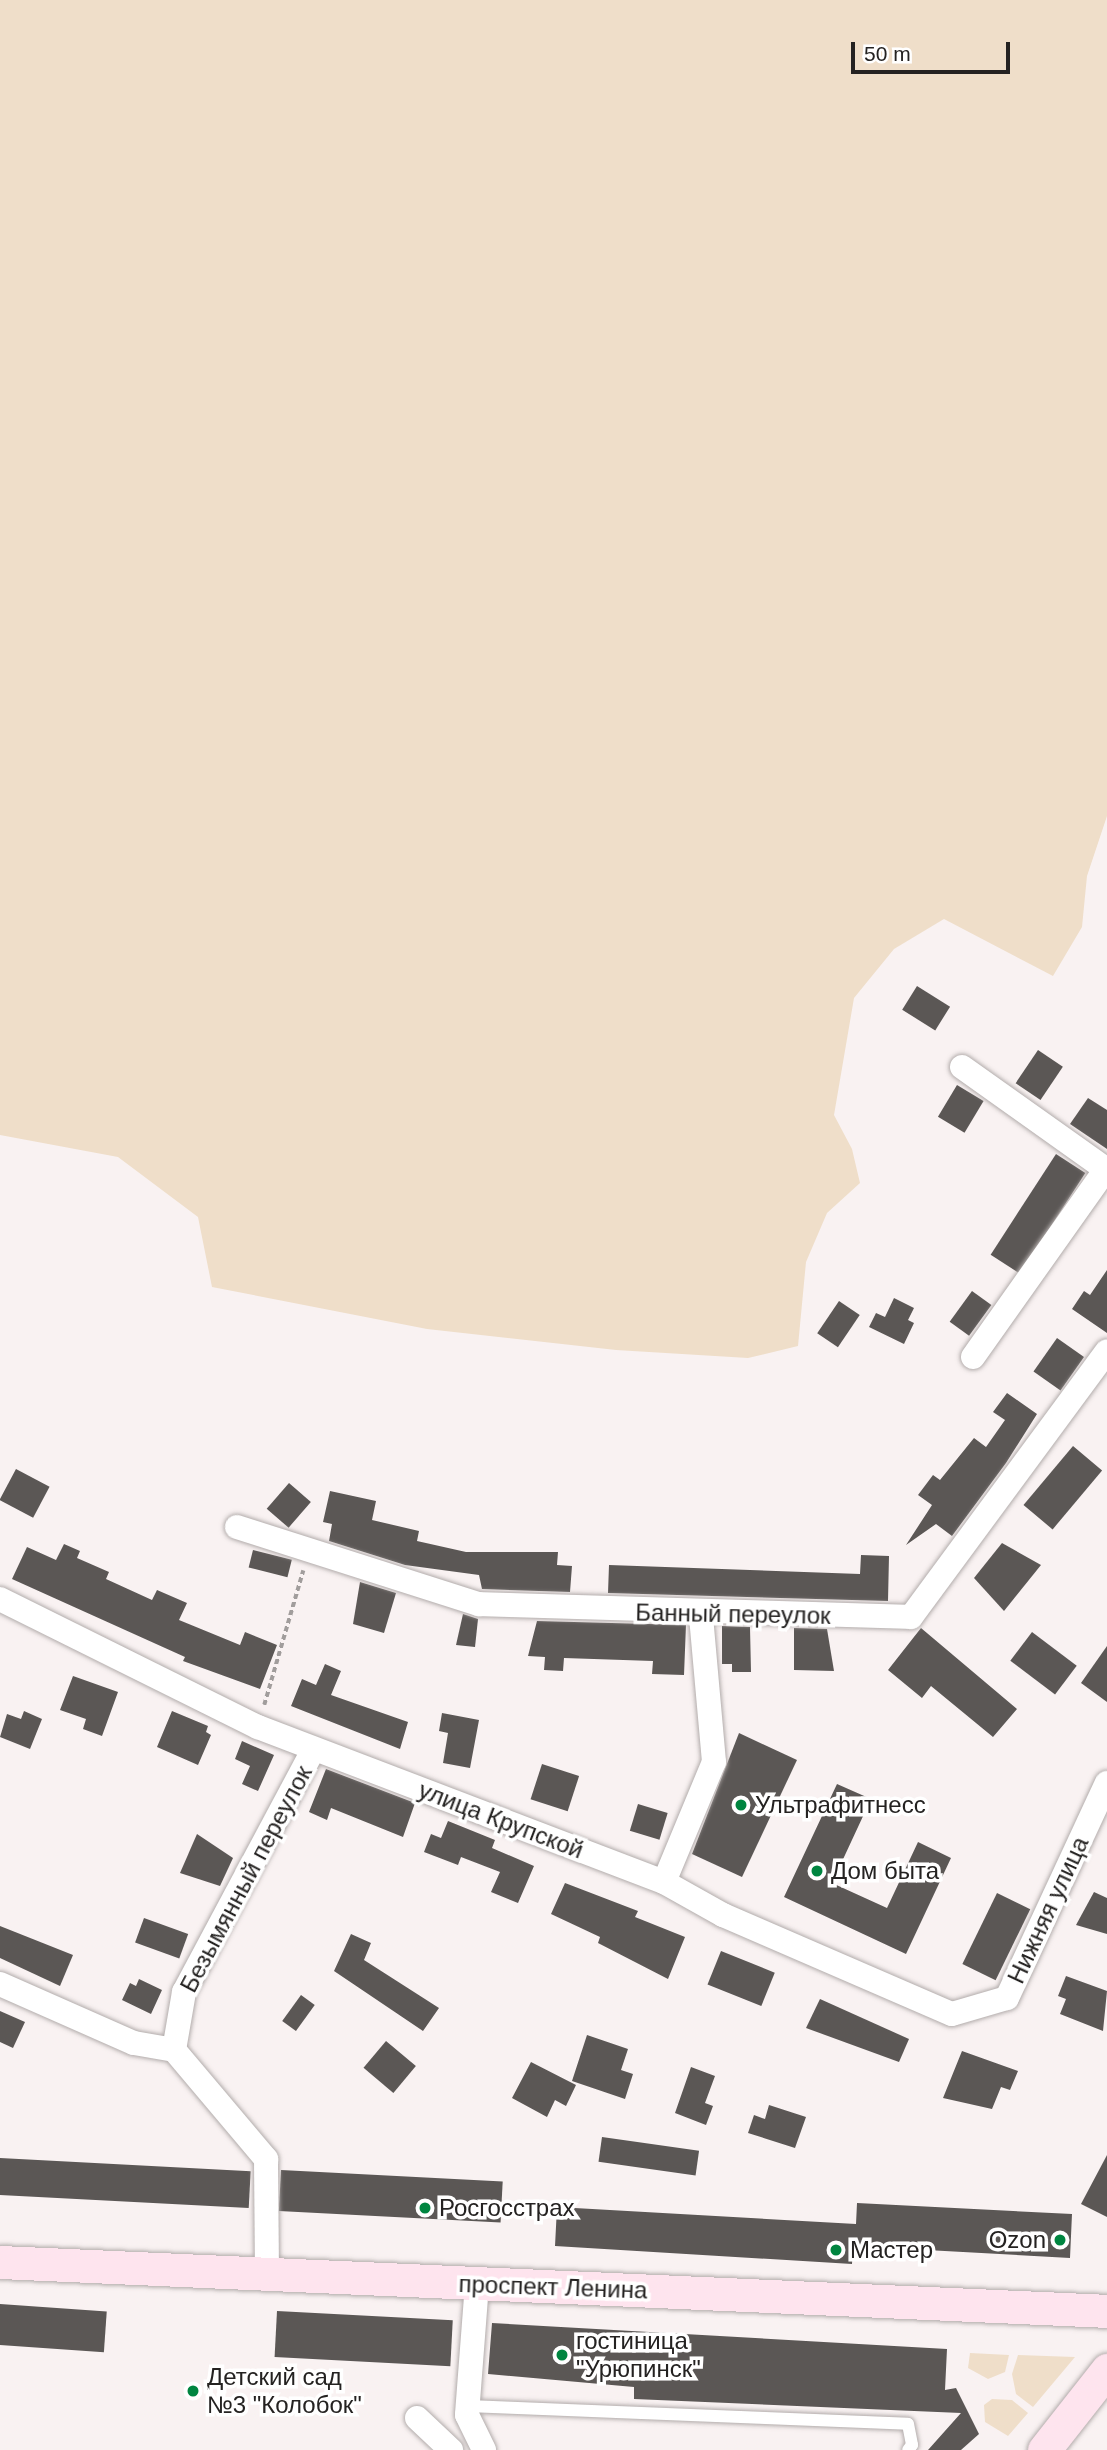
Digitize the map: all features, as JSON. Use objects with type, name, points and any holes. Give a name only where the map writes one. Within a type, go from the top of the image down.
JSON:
[{"type":"main road","name":"проспект Ленина","points":[[0,2262],[1107,2311]]},
{"type":"main road","points":[[1044,2450],[1107,2370]]},
{"type":"street","points":[[962,1067],[1107,1170],[973,1357]]},
{"type":"street","name":"Банный переулок","points":[[237,1527],[479,1604],[701,1615],[911,1617],[1107,1351]]},
{"type":"street","name":"улица Крупской","points":[[0,1599],[258,1727],[664,1882],[723,1915],[952,2014],[1007,1998]]},
{"type":"street","points":[[664,1882],[714,1762],[701,1615]]},
{"type":"street","name":"Безымянный переулок","points":[[174,2050],[184,1992],[313,1750]]},
{"type":"street","name":"Нижняя улица","points":[[1007,1998],[1107,1783]]},
{"type":"street","points":[[0,1984],[134,2043],[174,2050],[267,2159],[267,2274]]},
{"type":"street","points":[[477,2284],[468,2406],[484,2450]]},
{"type":"street","points":[[417,2418],[451,2450]]},
{"type":"lane","points":[[468,2406],[908,2424],[912,2445],[908,2450]]},
{"type":"path","points":[[258,1727],[309,1551]]},
{"type":"shaded area","points":[[0,0],[1107,0],[1107,816],[1087,876],[1082,927],[1053,976],[944,919],[894,949],[854,998],[834,1115],[852,1149],[860,1183],[827,1213],[806,1262],[798,1346],[748,1358],[616,1350],[427,1329],[212,1287],[198,1217],[118,1157],[0,1135]]},
{"type":"shaded area","points":[[970,2353],[1009,2355],[1005,2372],[988,2379],[968,2368]]},
{"type":"shaded area","points":[[1018,2355],[1075,2357],[1033,2407],[1016,2394],[1012,2374]]},
{"type":"shaded area","points":[[992,2399],[1012,2400],[1028,2413],[1008,2436],[985,2422],[984,2405]]},
{"type":"building","points":[[917,986],[950,1007],[935,1030],[902,1010]]},
{"type":"building","points":[[1038,1050],[1063,1067],[1041,1100],[1016,1083]]},
{"type":"building","points":[[957,1085],[984,1101],[965,1133],[938,1117]]},
{"type":"building","points":[[1088,1098],[1107,1110],[1107,1149],[1070,1124]]},
{"type":"building","points":[[1056,1154],[1085,1173],[1020,1274],[991,1255]]},
{"type":"building","points":[[1107,1270],[1107,1333],[1072,1309],[1084,1291],[1090,1295]]},
{"type":"building","points":[[972,1291],[991,1305],[969,1336],[950,1322]]},
{"type":"building","points":[[894,1298],[914,1308],[908,1320],[914,1323],[904,1344],[869,1327],[876,1313],[885,1317]]},
{"type":"building","points":[[839,1301],[860,1315],[838,1347],[817,1333]]},
{"type":"building","points":[[1057,1338],[1084,1357],[1061,1391],[1033,1372]]},
{"type":"building","points":[[1007,1393],[1037,1414],[1006,1463],[952,1536],[936,1524],[906,1545],[932,1505],[918,1495],[933,1475],[940,1480],[974,1438],[986,1447],[1005,1420],[993,1412]]},
{"type":"building","points":[[1073,1446],[1102,1470],[1053,1529],[1024,1505]]},
{"type":"building","points":[[16,1469],[50,1487],[33,1518],[0,1500]]},
{"type":"building","points":[[289,1483],[311,1502],[289,1528],[267,1509]]},
{"type":"building","points":[[330,1491],[376,1501],[372,1520],[419,1531],[417,1541],[466,1552],[558,1552],[557,1565],[572,1566],[570,1592],[482,1589],[479,1575],[405,1565],[329,1541],[332,1524],[323,1522]]},
{"type":"building","points":[[1002,1543],[1041,1565],[1004,1611],[974,1578]]},
{"type":"building","points":[[64,1544],[80,1551],[77,1558],[109,1572],[106,1579],[152,1600],[157,1590],[187,1603],[179,1620],[240,1645],[245,1632],[277,1645],[260,1689],[183,1661],[185,1657],[12,1579],[27,1547],[56,1560]]},
{"type":"building","points":[[253,1550],[292,1560],[287,1577],[249,1567]]},
{"type":"building","points":[[861,1555],[889,1556],[888,1601],[608,1593],[609,1565],[860,1574]]},
{"type":"building","points":[[360,1582],[396,1593],[384,1633],[353,1624]]},
{"type":"building","points":[[463,1614],[478,1619],[475,1647],[456,1645]]},
{"type":"building","points":[[537,1621],[686,1625],[684,1675],[652,1674],[653,1661],[564,1658],[563,1671],[544,1670],[545,1657],[528,1656]]},
{"type":"building","points":[[722,1626],[750,1627],[751,1672],[732,1672],[732,1664],[722,1664]]},
{"type":"building","points":[[794,1628],[827,1629],[834,1671],[794,1670]]},
{"type":"building","points":[[921,1628],[1017,1709],[993,1737],[931,1686],[922,1698],[888,1670]]},
{"type":"building","points":[[1032,1632],[1077,1666],[1055,1694],[1010,1661]]},
{"type":"building","points":[[1107,1646],[1107,1702],[1081,1683]]},
{"type":"building","points":[[325,1664],[341,1671],[331,1695],[408,1722],[400,1749],[291,1706],[302,1679],[316,1685]]},
{"type":"building","points":[[73,1676],[118,1692],[102,1736],[83,1729],[86,1719],[60,1710]]},
{"type":"building","points":[[24,1711],[42,1719],[30,1749],[0,1737],[7,1714],[21,1719]]},
{"type":"building","points":[[172,1711],[208,1726],[206,1732],[211,1735],[198,1765],[157,1747]]},
{"type":"building","points":[[442,1713],[479,1720],[470,1768],[443,1763],[448,1733],[439,1731]]},
{"type":"building","name":"Ультрафитнесс","points":[[739,1733],[797,1760],[742,1877],[692,1854]]},
{"type":"building","points":[[242,1741],[274,1755],[258,1791],[242,1784],[250,1766],[235,1759]]},
{"type":"building","points":[[542,1764],[579,1776],[568,1811],[531,1799]]},
{"type":"building","points":[[326,1769],[415,1803],[403,1837],[331,1808],[327,1820],[309,1812]]},
{"type":"building","name":"Дом быта","points":[[837,1784],[871,1799],[832,1883],[887,1908],[918,1842],[951,1858],[906,1954],[784,1897]]},
{"type":"building","points":[[638,1804],[668,1813],[659,1840],[630,1831]]},
{"type":"building","points":[[448,1821],[495,1840],[492,1848],[534,1866],[518,1903],[491,1892],[500,1872],[461,1857],[458,1865],[424,1852],[431,1834],[441,1838]]},
{"type":"building","points":[[197,1834],[233,1858],[220,1886],[180,1873]]},
{"type":"building","points":[[565,1883],[638,1911],[635,1917],[685,1937],[668,1979],[598,1943],[600,1937],[551,1914]]},
{"type":"building","points":[[1094,1892],[1107,1898],[1107,1934],[1076,1925]]},
{"type":"building","points":[[997,1893],[1030,1909],[996,1980],[962,1964]]},
{"type":"building","points":[[144,1918],[188,1934],[179,1959],[135,1942]]},
{"type":"building","points":[[0,1926],[73,1955],[60,1986],[0,1958]]},
{"type":"building","points":[[351,1934],[371,1943],[364,1960],[439,2008],[423,2031],[334,1971]]},
{"type":"building","points":[[721,1951],[775,1973],[761,2006],[708,1984]]},
{"type":"building","points":[[1066,1976],[1107,1991],[1103,2031],[1060,2014],[1066,1999],[1058,1996]]},
{"type":"building","points":[[139,1979],[162,1990],[151,2014],[122,2000],[130,1983],[136,1986]]},
{"type":"building","points":[[301,1995],[315,2005],[296,2031],[282,2021]]},
{"type":"building","points":[[820,1999],[909,2039],[899,2062],[806,2028]]},
{"type":"building","points":[[0,2011],[25,2022],[13,2048],[0,2042]]},
{"type":"building","points":[[587,2035],[628,2049],[621,2070],[633,2074],[625,2099],[572,2081]]},
{"type":"building","points":[[386,2041],[416,2066],[393,2093],[364,2068]]},
{"type":"building","points":[[962,2051],[1018,2071],[1010,2090],[1001,2087],[992,2109],[943,2098]]},
{"type":"building","points":[[531,2062],[576,2085],[566,2106],[555,2100],[547,2117],[512,2098]]},
{"type":"building","points":[[691,2067],[715,2076],[705,2103],[713,2106],[706,2125],[675,2113]]},
{"type":"building","points":[[769,2105],[806,2117],[795,2148],[748,2133],[754,2115],[765,2119]]},
{"type":"building","points":[[602,2137],[699,2151],[696,2175],[599,2162]]},
{"type":"building","points":[[1107,2155],[1107,2217],[1081,2204]]},
{"type":"building","points":[[0,2158],[251,2171],[249,2208],[0,2195]]},
{"type":"building","points":[[281,2170],[503,2182],[501,2223],[279,2211]]},
{"type":"building","points":[[857,2203],[1072,2214],[1070,2258],[853,2246],[852,2264],[555,2246],[557,2207],[856,2224]]},
{"type":"building","points":[[0,2304],[107,2311],[104,2352],[0,2345]]},
{"type":"building","points":[[277,2311],[453,2320],[450,2366],[275,2357]]},
{"type":"building","points":[[492,2323],[947,2349],[945,2390],[956,2388],[979,2434],[961,2450],[928,2450],[961,2413],[634,2399],[634,2387],[488,2374]]},
{"type":"place","name":"Ультрафитнесс","points":[[741,1805]]},
{"type":"place","name":"Дом быта","points":[[817,1871]]},
{"type":"place","name":"Росгосстрах","points":[[425,2208]]},
{"type":"place","name":"Ozon","points":[[1060,2240]]},
{"type":"place","name":"Мастер","points":[[836,2250]]},
{"type":"place","name":"гостиница \"Урюпинск\"","points":[[562,2355]]},
{"type":"place","name":"Детский сад №3 \"Колобок\"","points":[[193,2391]]}]
